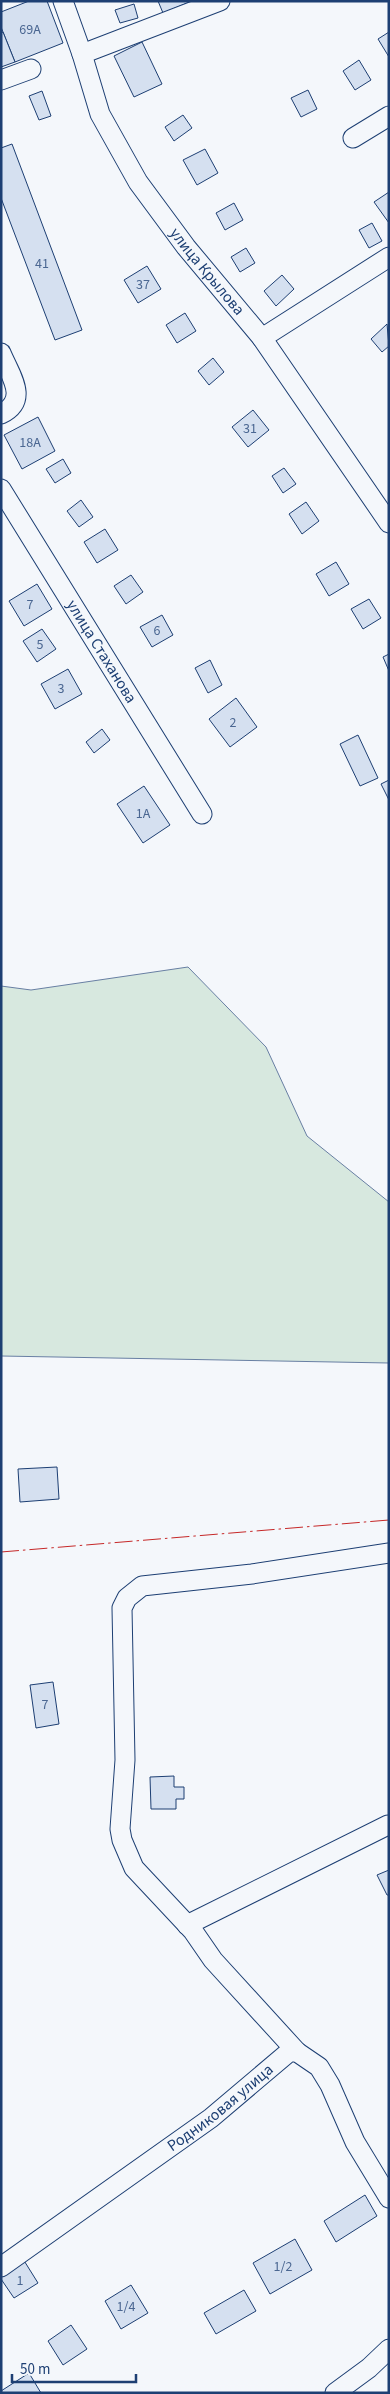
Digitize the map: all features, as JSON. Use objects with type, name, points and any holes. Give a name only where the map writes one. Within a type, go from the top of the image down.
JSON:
[{"type":"street","name":"улица Крылова","points":[[63,1],[82,54],[100,114],[138,182],[186,247],[262,338],[389,523]]},
{"type":"street","points":[[82,54],[220,1]]},
{"type":"street","points":[[1,80],[31,69]]},
{"type":"street","points":[[353,138],[389,116]]},
{"type":"street","points":[[262,338],[389,257]]},
{"type":"street","points":[[1,353],[16,389],[17,397],[15,404],[10,410],[1,414]]},
{"type":"street","name":"улица Стаханова","points":[[1,489],[202,814]]},
{"type":"street","points":[[389,1553],[252,1574],[142,1586],[127,1598],[121,1616],[125,1760],[120,1829],[122,1840],[134,1868],[187,1925],[213,1960],[297,2052],[319,2067],[330,2085],[355,2142],[389,2198]]},
{"type":"street","points":[[187,1925],[388,1825]]},
{"type":"street","name":"Родниковая улица","points":[[1,2267],[211,2118],[289,2052],[297,2052]]},
{"type":"street","points":[[335,2393],[369,2368],[389,2349]]},
{"type":"shaded area","points":[[188,967],[266,1047],[307,1136],[389,1202],[389,1363],[1,1356],[1,986],[31,990]]},
{"type":"building","points":[[29,1],[47,1],[63,43],[15,62],[1,27],[1,12]]},
{"type":"building","points":[[158,1],[192,1],[163,13]]},
{"type":"building","points":[[134,4],[138,18],[120,23],[115,10]]},
{"type":"building","points":[[3,32],[15,62],[1,67],[1,33]]},
{"type":"building","points":[[389,32],[389,57],[378,39]]},
{"type":"building","points":[[142,42],[162,84],[134,97],[114,56]]},
{"type":"building","points":[[359,60],[371,80],[355,90],[343,71]]},
{"type":"building","points":[[308,90],[317,109],[301,117],[291,98]]},
{"type":"building","points":[[42,91],[51,116],[39,120],[29,96]]},
{"type":"building","points":[[183,115],[192,128],[174,141],[165,127]]},
{"type":"building","points":[[12,144],[82,330],[55,340],[1,198],[1,148]]},
{"type":"building","points":[[205,149],[218,173],[197,185],[183,160]]},
{"type":"building","points":[[389,192],[389,223],[374,202]]},
{"type":"building","points":[[234,203],[243,220],[225,230],[216,213]]},
{"type":"building","points":[[372,223],[382,241],[369,248],[359,230]]},
{"type":"building","points":[[246,248],[255,263],[240,272],[231,257]]},
{"type":"building","points":[[147,266],[161,289],[138,303],[124,280]]},
{"type":"building","points":[[282,275],[294,289],[276,306],[264,291]]},
{"type":"building","points":[[185,313],[196,331],[177,343],[166,325]]},
{"type":"building","points":[[387,324],[389,346],[382,352],[371,339]]},
{"type":"building","points":[[213,358],[224,372],[209,385],[198,371]]},
{"type":"building","points":[[253,410],[269,430],[248,447],[232,427]]},
{"type":"building","points":[[38,417],[55,451],[22,469],[4,435]]},
{"type":"building","points":[[63,459],[71,473],[55,483],[46,469]]},
{"type":"building","points":[[284,468],[296,484],[283,493],[272,476]]},
{"type":"building","points":[[81,500],[93,517],[79,527],[67,511]]},
{"type":"building","points":[[306,502],[319,521],[302,534],[289,514]]},
{"type":"building","points":[[105,529],[118,550],[97,563],[84,542]]},
{"type":"building","points":[[336,562],[349,584],[329,596],[316,574]]},
{"type":"building","points":[[131,575],[143,592],[126,604],[114,586]]},
{"type":"building","points":[[37,584],[52,609],[24,626],[9,601]]},
{"type":"building","points":[[369,599],[381,618],[363,629],[351,609]]},
{"type":"building","points":[[162,615],[173,635],[152,647],[140,627]]},
{"type":"building","points":[[42,629],[56,649],[37,662],[23,641]]},
{"type":"building","points":[[389,654],[389,671],[383,657]]},
{"type":"building","points":[[210,660],[222,685],[208,693],[195,668]]},
{"type":"building","points":[[68,669],[82,694],[55,709],[41,684]]},
{"type":"building","points":[[236,698],[257,727],[230,747],[209,719]]},
{"type":"building","points":[[102,729],[110,740],[94,753],[86,742]]},
{"type":"building","points":[[358,735],[378,778],[360,786],[340,744]]},
{"type":"building","points":[[389,780],[389,800],[381,784]]},
{"type":"building","points":[[144,786],[170,825],[143,843],[117,804]]},
{"type":"building","points":[[57,1467],[59,1499],[20,1502],[18,1469]]},
{"type":"building","points":[[53,1682],[59,1724],[36,1728],[30,1685]]},
{"type":"building","points":[[174,1776],[174,1787],[184,1787],[184,1799],[176,1799],[176,1809],[151,1809],[150,1777]]},
{"type":"building","points":[[389,1870],[389,1895],[387,1895],[377,1875]]},
{"type":"building","points":[[365,2195],[377,2216],[336,2242],[324,2221]]},
{"type":"building","points":[[295,2239],[312,2270],[270,2294],[253,2263]]},
{"type":"building","points":[[23,2259],[38,2283],[14,2298],[1,2279],[1,2273]]},
{"type":"building","points":[[131,2285],[148,2313],[121,2329],[105,2301]]},
{"type":"building","points":[[244,2290],[256,2311],[216,2334],[204,2313]]},
{"type":"building","points":[[71,2325],[87,2349],[63,2365],[48,2341]]},
{"type":"building","points":[[29,2373],[41,2393],[1,2393],[1,2391]]},
{"type":"power","points":[[1,1552],[389,1520]]}]
